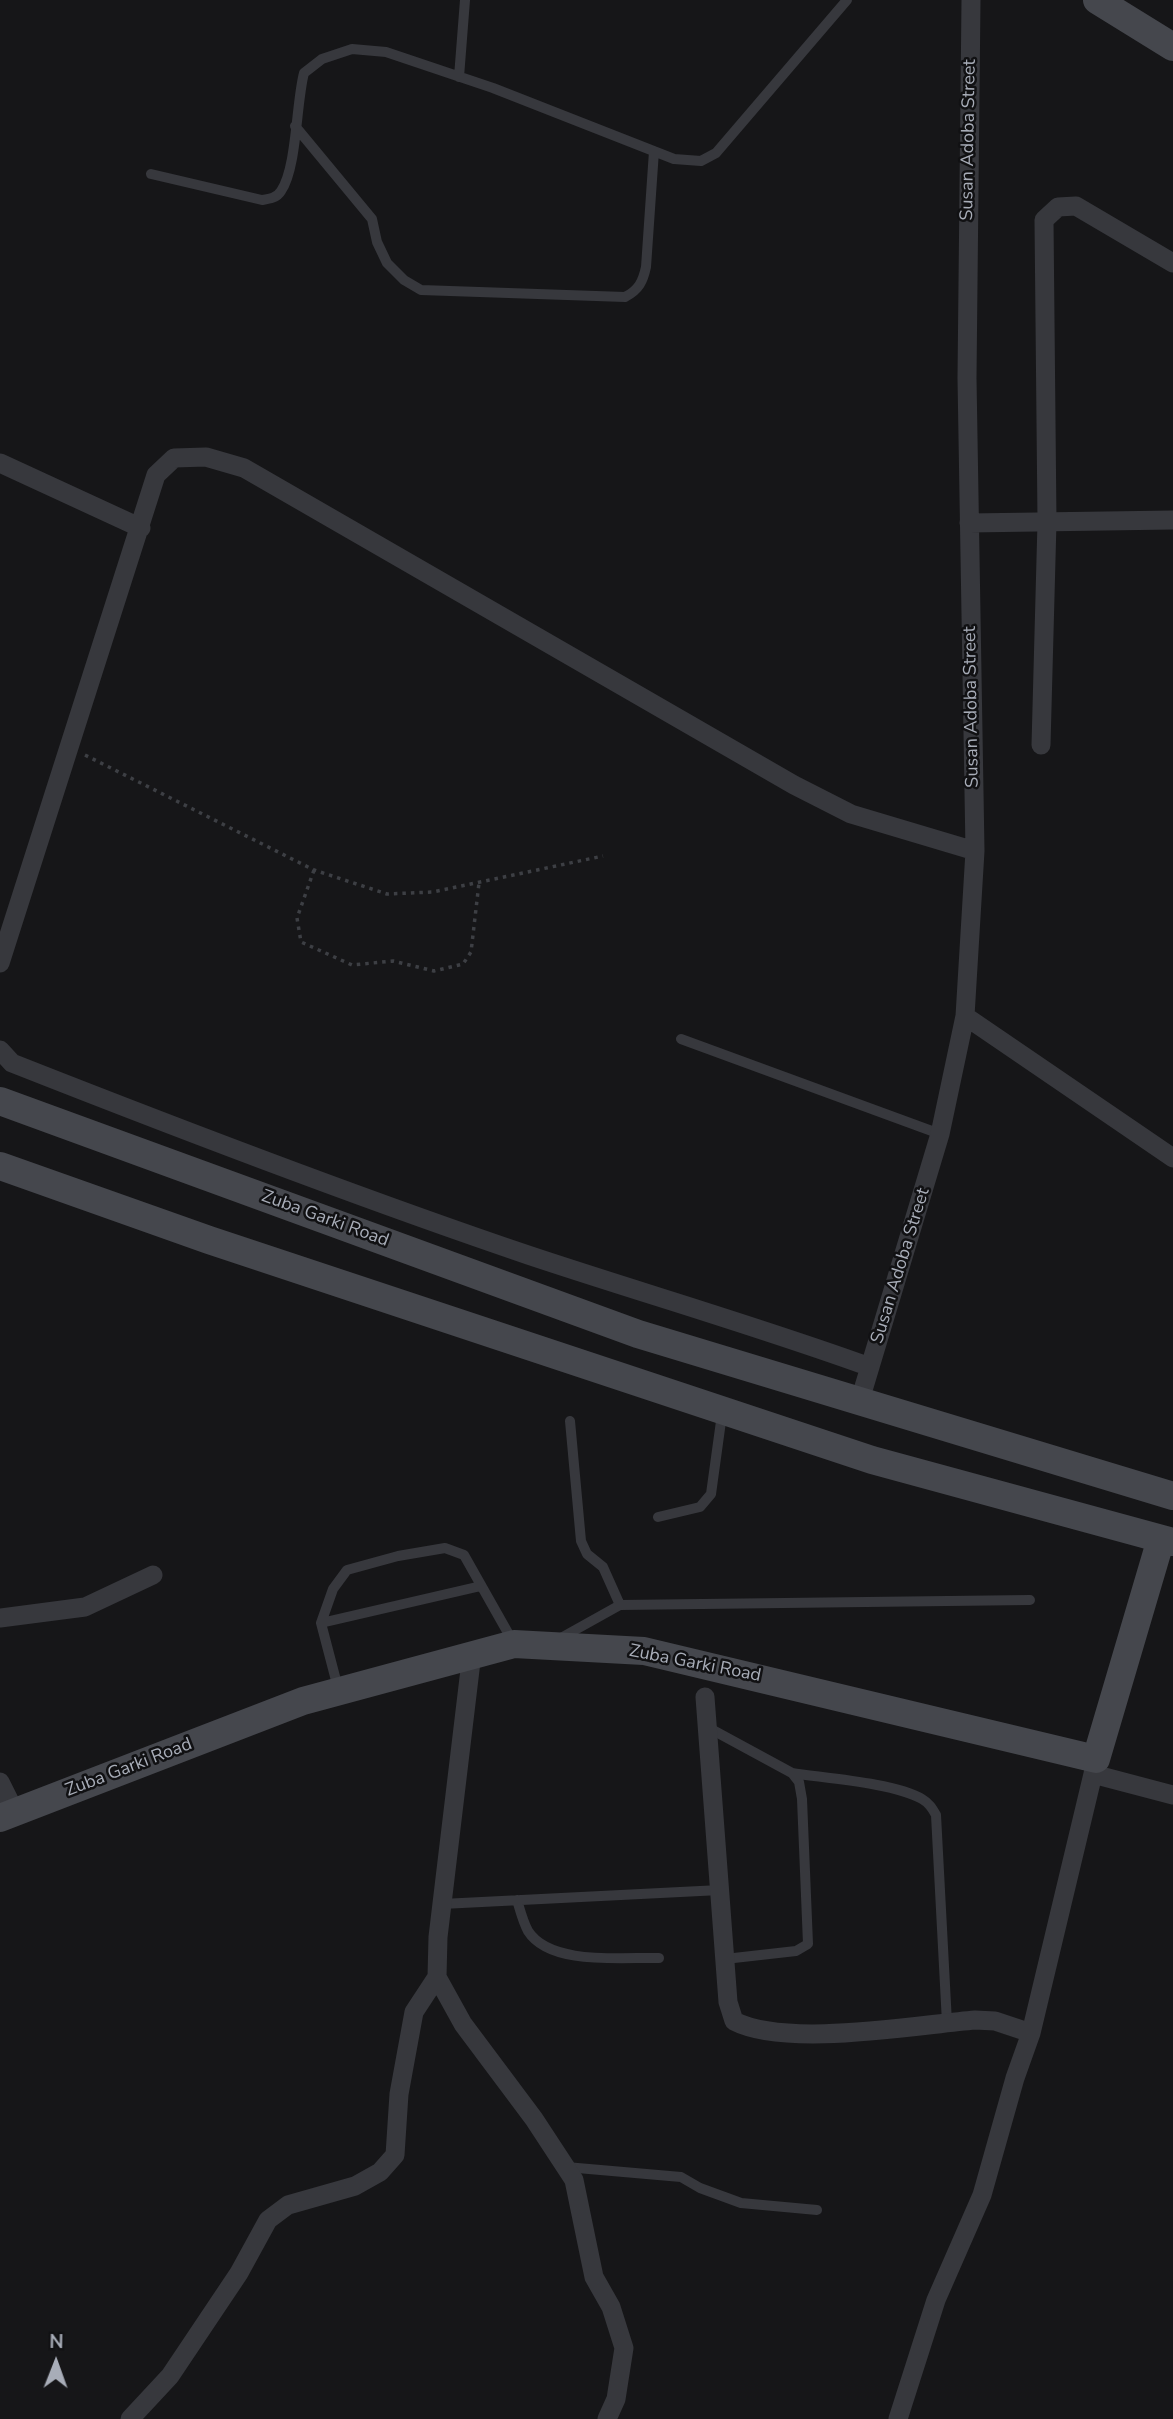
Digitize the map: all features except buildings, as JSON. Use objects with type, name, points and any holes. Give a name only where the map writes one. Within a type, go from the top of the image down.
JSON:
[{"type":"main road","points":[[1097,0],[1173,47]]},
{"type":"main road","name":"Zuba Garki Road","points":[[0,1101],[638,1334],[1173,1496]]},
{"type":"main road","points":[[0,1166],[209,1240],[872,1460],[1167,1540],[1095,1766]]},
{"type":"main road","name":"Zuba Garki Road","points":[[8,1815],[338,1691],[472,1653],[514,1644],[644,1651],[1095,1766]]},
{"type":"street","name":"Susan Adoba Street","points":[[860,1400],[940,1134],[965,1016],[975,851],[967,378],[971,0]]},
{"type":"street","points":[[1041,745],[1047,522],[1044,220],[1058,207],[1076,206],[1173,263]]},
{"type":"street","points":[[0,963],[156,475],[174,458],[206,457],[244,468],[794,785],[851,814],[975,851]]},
{"type":"street","points":[[0,463],[141,528]]},
{"type":"street","points":[[969,523],[1173,520]]},
{"type":"street","points":[[965,1016],[1173,1158]]},
{"type":"street","points":[[0,1050],[12,1063],[257,1160],[530,1255],[666,1297],[870,1367]]},
{"type":"street","points":[[0,1618],[85,1607],[153,1575]]},
{"type":"street","points":[[130,2419],[170,2376],[239,2273],[268,2220],[288,2205],[355,2186],[380,2172],[395,2155],[399,2094],[414,2012],[437,1978],[442,1903],[472,1653]]},
{"type":"street","points":[[705,1697],[728,2003],[734,2021],[749,2029],[773,2033],[807,2033],[995,2021],[1031,2033]]},
{"type":"street","points":[[898,2419],[936,2300],[982,2195],[1014,2078],[1031,2033],[1095,1766],[1173,1795]]},
{"type":"street","points":[[0,1782],[8,1815]]},
{"type":"street","points":[[437,1978],[463,2024],[573,2180],[594,2277],[611,2307],[624,2348],[616,2399],[607,2419]]},
{"type":"lane","points":[[459,77],[465,0]]},
{"type":"lane","points":[[151,174],[262,200],[270,199],[284,186],[304,73],[322,59],[352,49],[386,52],[674,159],[701,161],[716,153],[847,0]]},
{"type":"lane","points":[[295,126],[372,219],[377,242],[387,263],[404,280],[421,290],[625,297],[633,293],[644,278],[646,267],[654,151]]},
{"type":"lane","points":[[681,1039],[940,1134]]},
{"type":"lane","points":[[658,1517],[700,1507],[711,1494],[723,1410]]},
{"type":"lane","points":[[570,1421],[581,1541],[587,1554],[603,1567],[620,1605]]},
{"type":"lane","points":[[338,1691],[321,1623],[333,1589],[346,1570],[398,1556],[445,1548],[464,1555],[514,1644]]},
{"type":"lane","points":[[321,1623],[481,1586]]},
{"type":"lane","points":[[547,1646],[620,1605],[1030,1600]]},
{"type":"lane","points":[[709,1728],[792,1773],[877,1787],[919,1797],[929,1804],[936,1815],[947,2023]]},
{"type":"lane","points":[[725,1959],[796,1951],[808,1944],[802,1798],[799,1782],[792,1773]]},
{"type":"lane","points":[[442,1903],[720,1890]]},
{"type":"lane","points":[[517,1900],[528,1931],[539,1944],[559,1954],[659,1958]]},
{"type":"lane","points":[[566,2167],[681,2177],[700,2188],[741,2203],[817,2210]]},
{"type":"path","points":[[71,747],[314,870],[387,894],[433,892],[603,856]]},
{"type":"path","points":[[314,870],[296,918],[301,942],[352,965],[393,961],[434,971],[463,964],[471,952],[479,883]]}]
